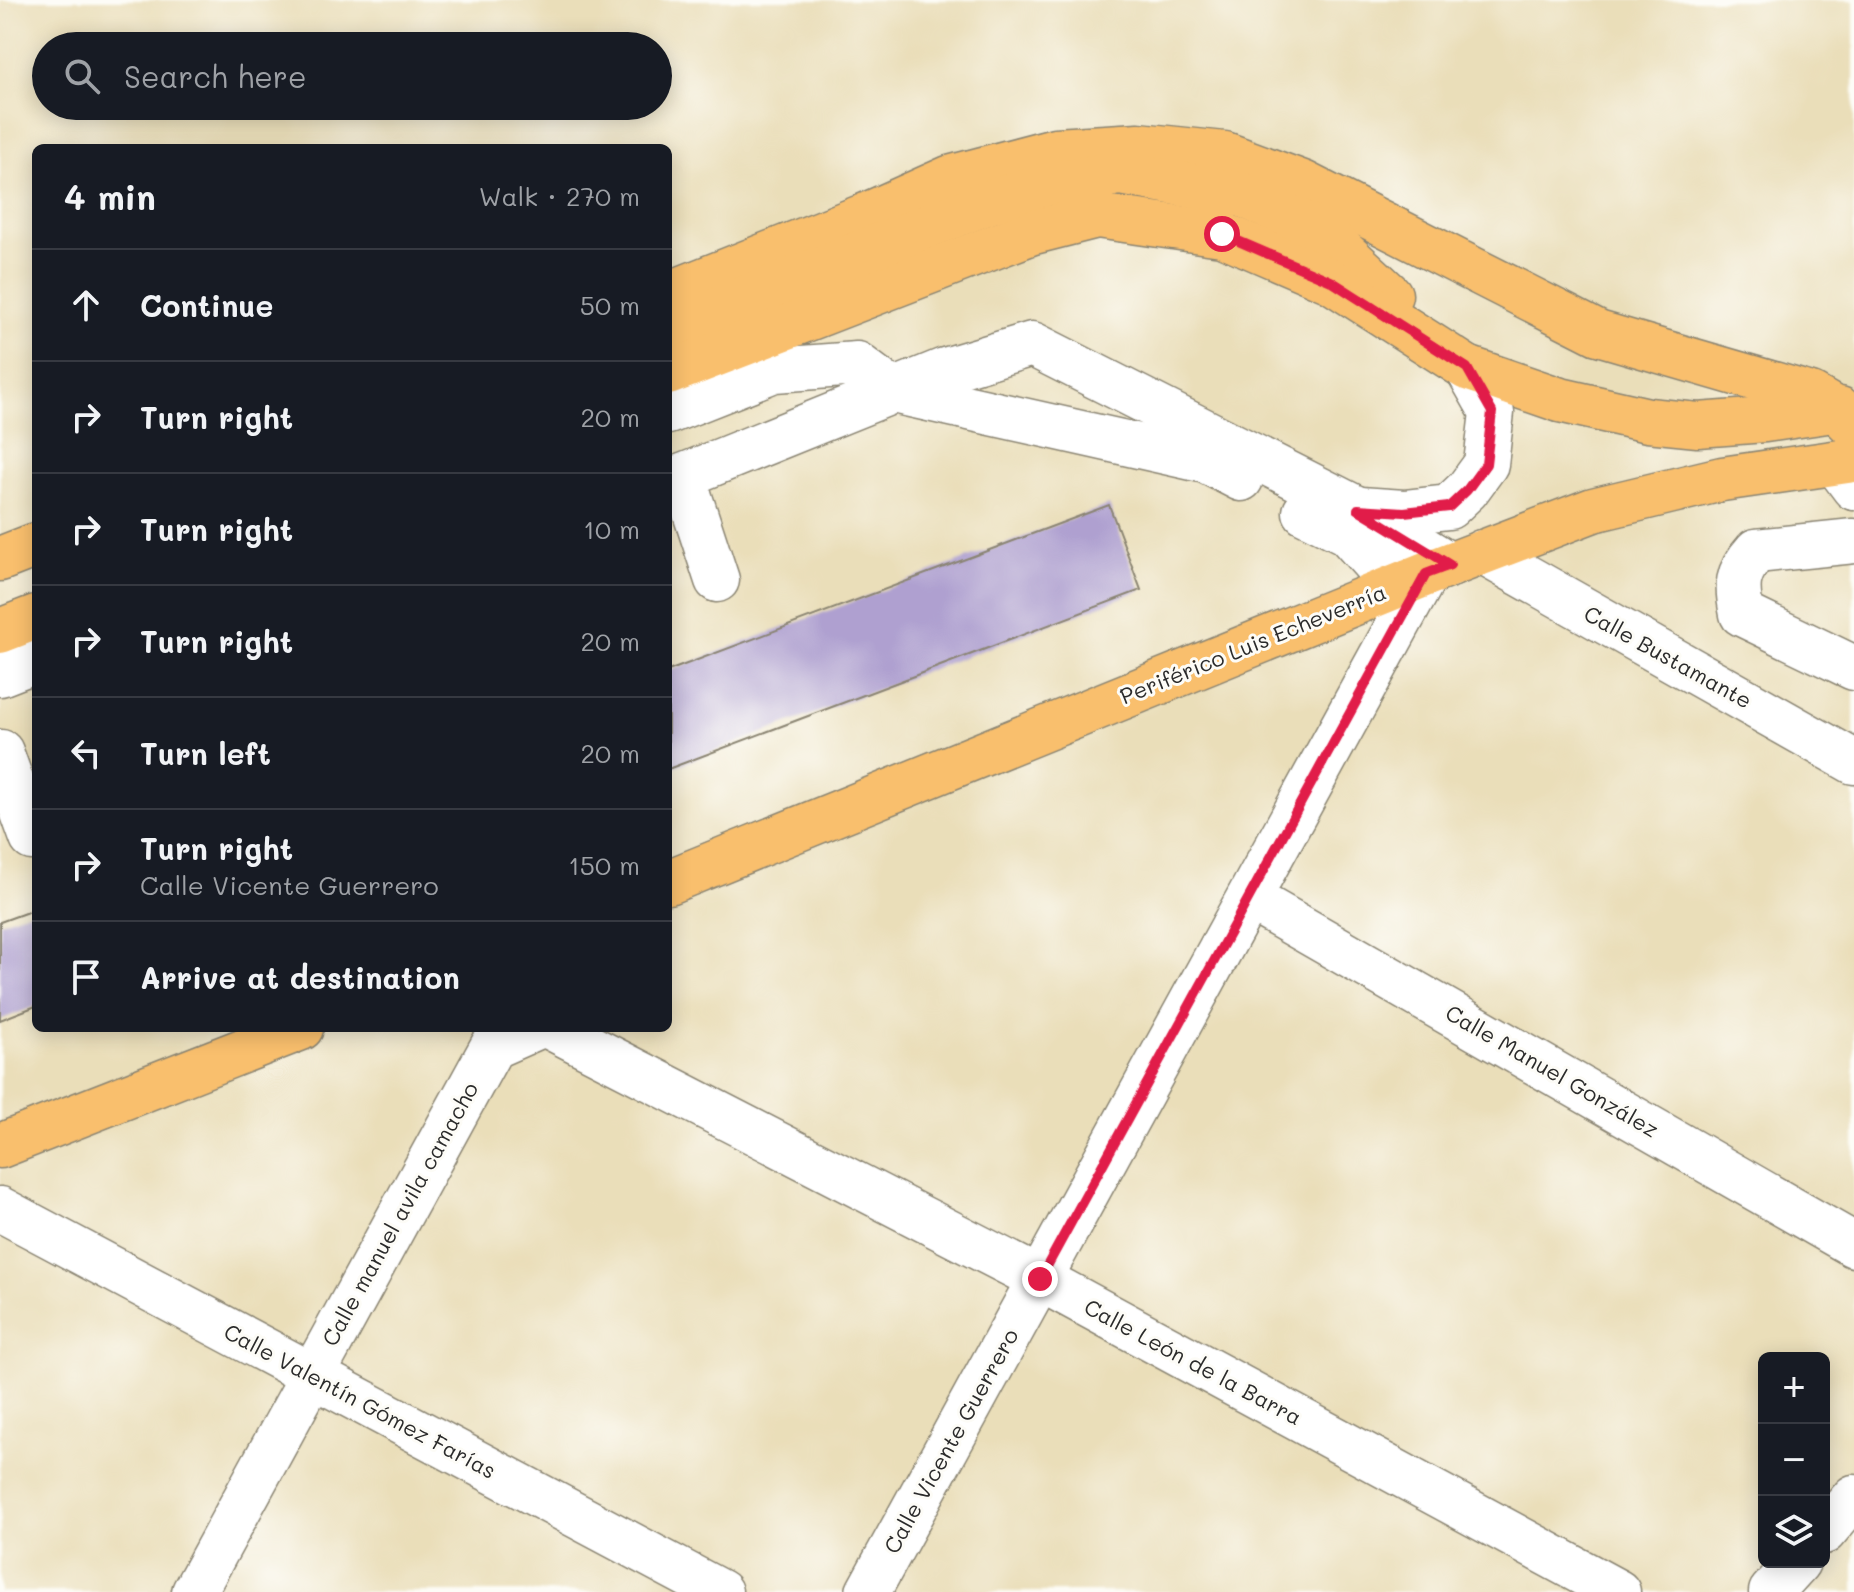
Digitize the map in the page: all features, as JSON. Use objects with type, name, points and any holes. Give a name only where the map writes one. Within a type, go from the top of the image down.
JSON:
[{"type":"main road","points":[[672,292],[864,216],[949,178],[1055,150],[1139,145],[1225,154],[1303,183],[1598,333],[1811,395],[1848,443]]},
{"type":"main road","points":[[672,326],[989,202],[1046,184],[1121,173],[1243,195],[1321,231],[1467,368]]},
{"type":"main road","points":[[672,371],[1030,233],[1097,216],[1222,234],[1331,281],[1467,368],[1560,400],[1648,420],[1698,425],[1765,420],[1848,443]]},
{"type":"main road","name":"Periférico Luis Echeverría","points":[[672,880],[1438,569],[1593,510],[1722,479],[1848,443]]},
{"type":"main road","points":[[0,559],[32,547]]},
{"type":"main road","points":[[0,588],[32,576]]},
{"type":"main road","points":[[0,631],[32,619]]},
{"type":"main road","points":[[0,1146],[291,1032]]},
{"type":"street","name":"Calle Bustamante","points":[[675,479],[945,370],[1032,344],[1358,509],[1438,569],[1854,762]]},
{"type":"street","points":[[672,410],[774,370],[857,364],[893,391],[1206,461],[1347,533],[1438,569]]},
{"type":"street","points":[[1358,509],[1404,512],[1449,507],[1467,490],[1486,464],[1492,412],[1467,368]]},
{"type":"street","points":[[675,479],[717,580]]},
{"type":"street","points":[[1854,541],[1756,551],[1745,563],[1736,587],[1742,614],[1854,668]]},
{"type":"street","name":"Calle Vicente Guerrero","points":[[868,1592],[1249,898],[1438,569]]},
{"type":"street","points":[[0,674],[32,662]]},
{"type":"street","points":[[12,747],[32,838]]},
{"type":"street","name":"Calle Manuel González","points":[[1249,898],[1854,1245]]},
{"type":"street","name":"Calle manuel avila camacho","points":[[194,1592],[492,1047],[526,1032]]},
{"type":"street","name":"Calle León de la Barra","points":[[560,1032],[1040,1279],[1618,1592]]},
{"type":"street","name":"Calle Valentín Gómez Farías","points":[[0,1209],[720,1592]]},
{"type":"street","points":[[1830,1525],[1854,1497]]},
{"type":"street","points":[[1771,1592],[1793,1568]]},
{"type":"building","points":[[1109,505],[1141,590],[672,767],[672,669]]},
{"type":"building","points":[[32,910],[32,1008],[0,1020],[0,922]]},
{"type":"route","points":[[1040,1279],[1426,574],[1450,565],[1358,509],[1404,512],[1449,507],[1467,490],[1486,464],[1492,412],[1467,368],[1331,281],[1222,234]]}]
